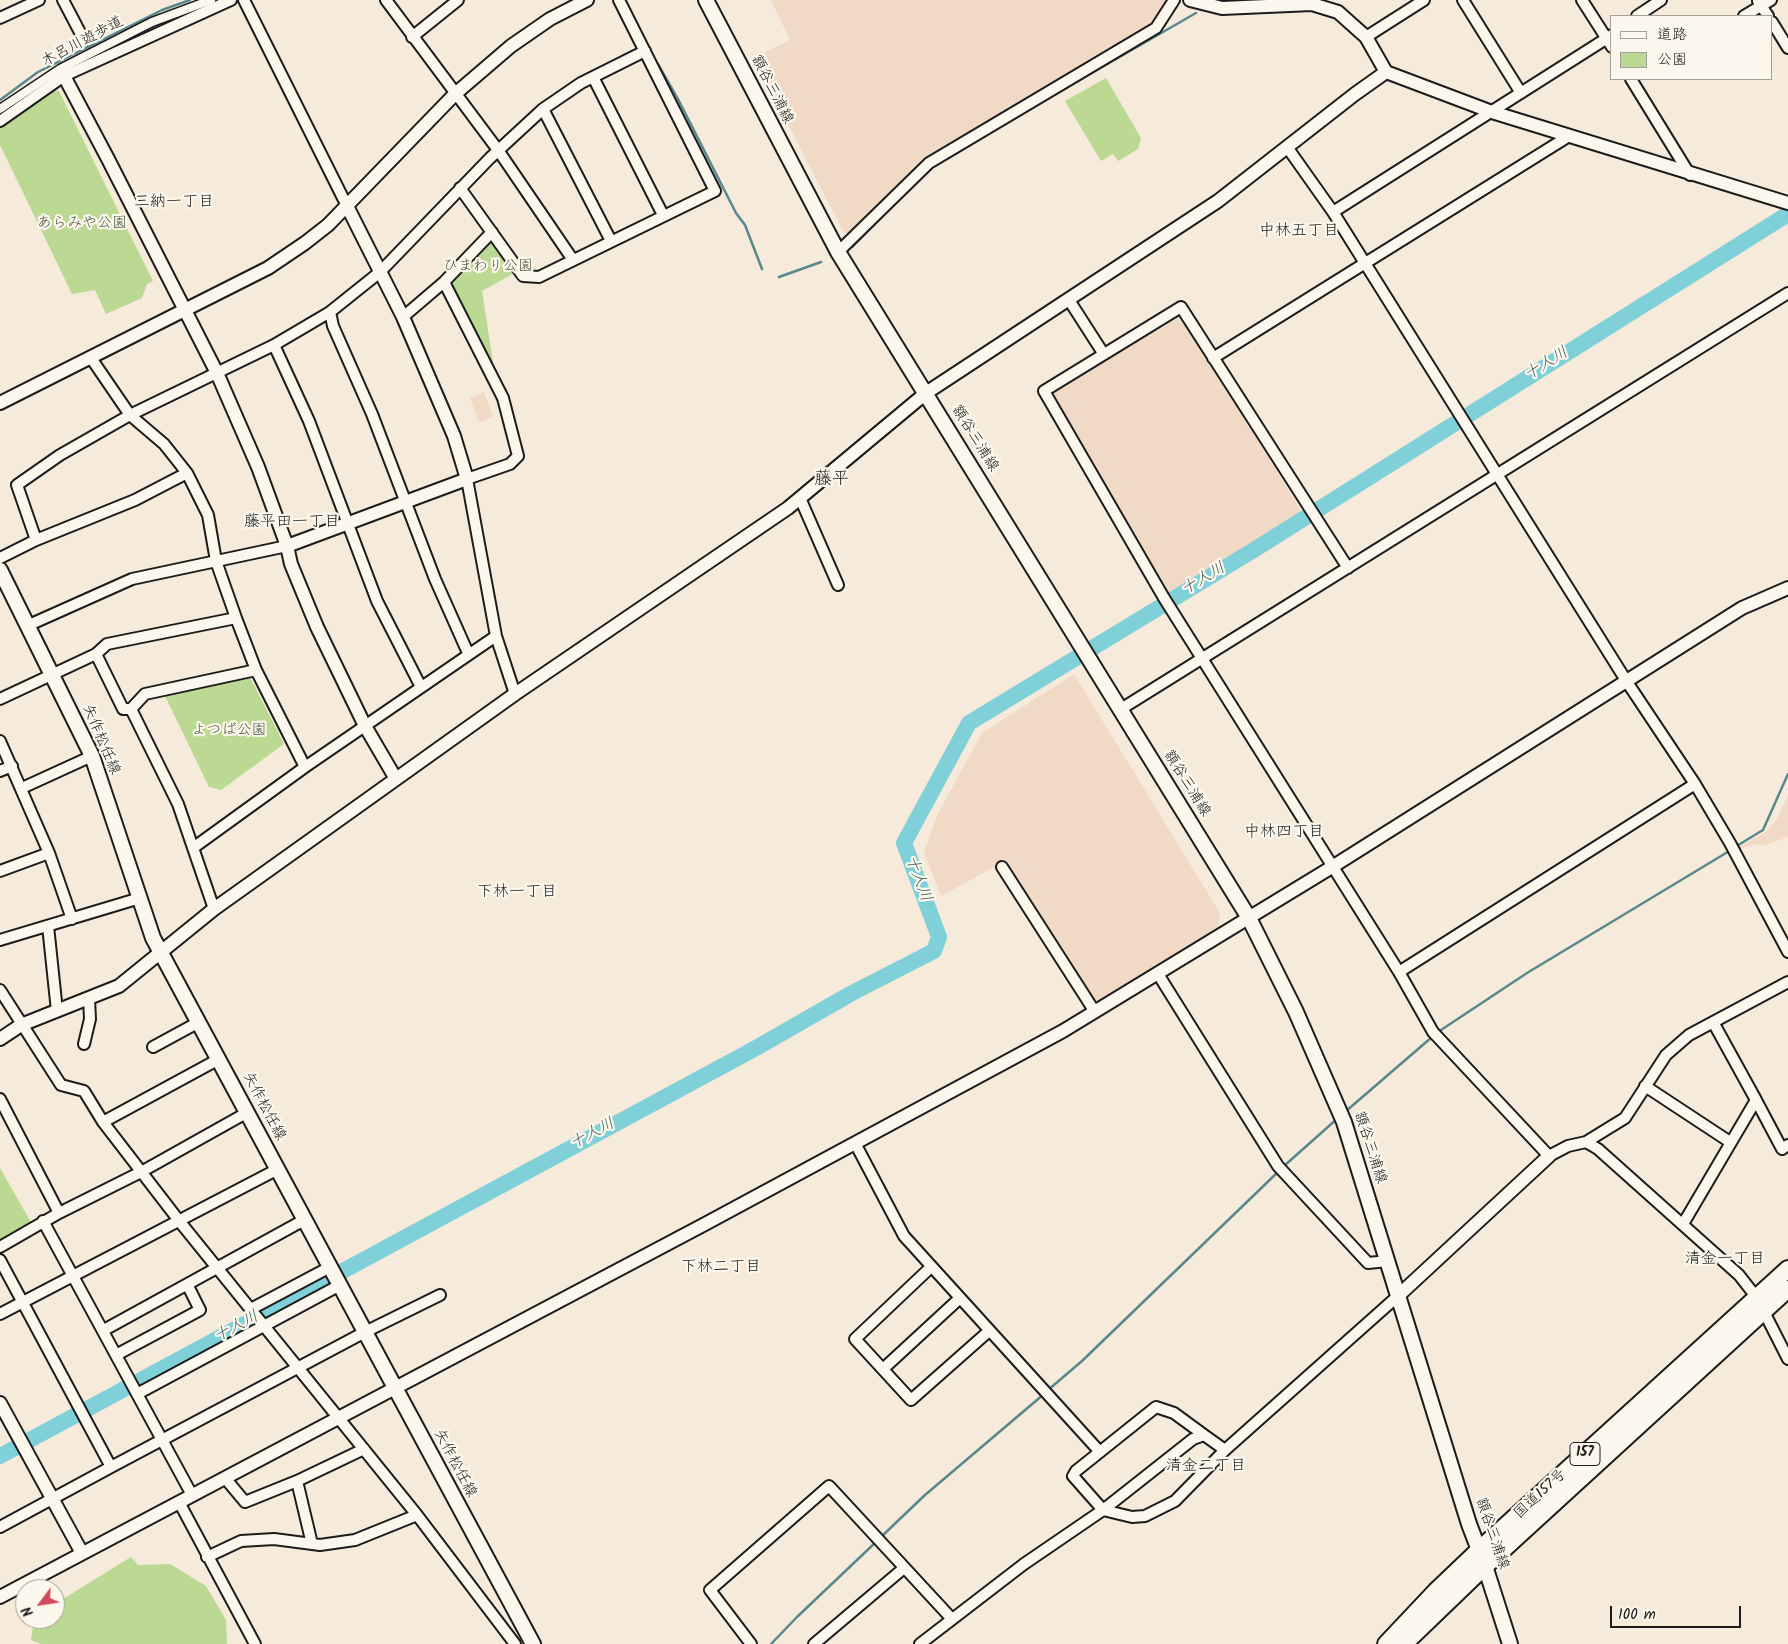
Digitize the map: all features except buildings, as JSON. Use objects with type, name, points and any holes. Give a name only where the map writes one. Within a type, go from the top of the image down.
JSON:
[{"type":"highway","name":"国道157号","points":[[1404,1644],[1482,1558],[1760,1305],[1788,1269]]},
{"type":"highway","name":"国道157号","points":[[1760,1305],[1788,1289]]},
{"type":"highway","name":"国道157号","points":[[1386,1644],[1436,1592],[1482,1558]]},
{"type":"main road","name":"額谷三浦線","points":[[706,0],[838,252],[1249,918],[1344,1122],[1469,1524],[1510,1644]]},
{"type":"main road","name":"矢作松任線","points":[[0,570],[29,625],[92,756],[153,938],[533,1644]]},
{"type":"street","points":[[0,18],[39,0]]},
{"type":"street","points":[[63,0],[84,40]]},
{"type":"street","name":"木呂川遊歩道","points":[[0,109],[60,68],[152,22],[211,0]]},
{"type":"street","points":[[0,121],[64,76],[231,0]]},
{"type":"street","points":[[244,0],[403,317],[454,436],[466,479],[496,636],[515,694]]},
{"type":"street","points":[[386,0],[498,150],[574,260]]},
{"type":"street","points":[[412,36],[458,0]]},
{"type":"street","points":[[0,403],[91,358],[182,309],[268,268],[328,225],[455,94],[512,46],[550,19],[587,0]]},
{"type":"street","points":[[460,188],[523,276],[539,278],[715,190],[620,0]]},
{"type":"street","points":[[838,252],[929,163],[1156,28],[1174,0]]},
{"type":"street","points":[[1190,0],[1222,8],[1315,2],[1338,12],[1366,37],[1386,72],[1492,112],[1690,175],[1788,203]]},
{"type":"street","points":[[1366,37],[1424,0]]},
{"type":"street","points":[[1463,0],[1522,93]]},
{"type":"street","points":[[1333,212],[1610,40],[1582,0]]},
{"type":"street","points":[[1641,15],[1661,0]]},
{"type":"street","points":[[1745,15],[1760,3],[1771,0]]},
{"type":"street","points":[[1760,3],[1767,15]]},
{"type":"street","points":[[1773,24],[1788,48]]},
{"type":"street","points":[[36,540],[16,485],[60,455],[130,415],[274,345],[330,312],[380,272],[498,150],[543,109],[593,76],[644,51]]},
{"type":"street","points":[[0,1039],[20,1025],[119,986],[214,909],[515,694],[788,508],[926,393],[1218,201],[1386,72]]},
{"type":"street","points":[[64,76],[110,162],[182,309],[217,374],[258,467],[287,546],[291,564],[317,627],[365,726],[396,779]]},
{"type":"street","points":[[593,76],[662,215]]},
{"type":"street","points":[[1632,80],[1690,175]]},
{"type":"street","points":[[543,109],[611,241]]},
{"type":"street","points":[[1213,358],[1568,136]]},
{"type":"street","points":[[1287,147],[1333,212],[1627,682],[1695,784],[1730,843],[1788,952]]},
{"type":"street","points":[[403,317],[444,282],[492,232]]},
{"type":"street","points":[[29,625],[132,579],[287,546],[510,464],[518,456],[503,398],[444,282]]},
{"type":"street","points":[[1121,709],[1788,293]]},
{"type":"street","points":[[1069,300],[1103,353]]},
{"type":"street","points":[[1348,568],[1181,307],[1103,353],[1044,391],[1170,608],[1399,972],[1436,1035],[1550,1156]]},
{"type":"street","points":[[330,312],[333,326],[372,414],[435,579],[468,653]]},
{"type":"street","points":[[274,345],[310,420],[377,601],[421,687]]},
{"type":"street","points":[[91,358],[130,415],[164,444],[187,473],[208,515],[216,561],[256,670],[306,767]]},
{"type":"street","points":[[0,558],[36,540],[135,500],[187,473]]},
{"type":"street","points":[[800,498],[838,585]]},
{"type":"street","points":[[0,1597],[855,1143],[1095,1012],[1332,867],[1742,608],[1788,588]]},
{"type":"street","points":[[0,699],[96,654],[107,644],[236,618]]},
{"type":"street","points":[[193,848],[468,653],[496,636]]},
{"type":"street","points":[[96,654],[123,709],[131,709],[145,694],[256,670]]},
{"type":"street","points":[[131,709],[178,804],[214,909]]},
{"type":"street","points":[[0,741],[22,788],[72,919]]},
{"type":"street","points":[[22,788],[92,756]]},
{"type":"street","points":[[0,771],[12,766]]},
{"type":"street","points":[[1399,972],[1695,784]]},
{"type":"street","points":[[0,871],[48,853]]},
{"type":"street","points":[[1002,867],[1095,1012]]},
{"type":"street","points":[[0,940],[140,898]]},
{"type":"street","points":[[48,926],[57,1011]]},
{"type":"street","points":[[1158,974],[1281,1169],[1368,1263],[1388,1260]]},
{"type":"street","points":[[1225,1450],[1174,1413],[1156,1407],[1076,1471],[1073,1476],[1103,1510],[1132,1517],[1152,1512],[1175,1501],[1225,1450],[1399,1295],[1550,1156],[1568,1146],[1586,1142],[1625,1118],[1666,1055],[1689,1035],[1788,982]]},
{"type":"street","points":[[0,990],[20,1025],[61,1085],[84,1091],[103,1122],[141,1172],[417,1515],[515,1644]]},
{"type":"street","points":[[84,1044],[90,1019],[89,999]]},
{"type":"street","points":[[153,1047],[199,1022]]},
{"type":"street","points":[[1713,1022],[1782,1149],[1788,1145]]},
{"type":"street","points":[[103,1122],[219,1058]]},
{"type":"street","points":[[1645,1086],[1730,1142]]},
{"type":"street","points":[[0,1098],[59,1213]]},
{"type":"street","points":[[1683,1224],[1756,1100]]},
{"type":"street","points":[[0,1247],[43,1221],[141,1172],[248,1112]]},
{"type":"street","points":[[1586,1142],[1617,1164],[1739,1275],[1760,1305],[1788,1359]]},
{"type":"street","points":[[855,1143],[904,1236],[1100,1452]]},
{"type":"street","points":[[0,1314],[73,1274],[180,1222],[278,1169]]},
{"type":"street","points":[[104,1330],[219,1269],[304,1220]]},
{"type":"street","points":[[43,1221],[104,1330],[133,1388],[192,1495]]},
{"type":"street","points":[[0,1260],[111,1467]]},
{"type":"street","points":[[931,1267],[855,1339],[911,1400],[990,1331]]},
{"type":"street","points":[[257,1317],[335,1276]]},
{"type":"street","points":[[133,1388],[257,1317],[335,1276]]},
{"type":"street","points":[[116,1355],[200,1310],[188,1286]]},
{"type":"street","points":[[0,1527],[365,1332],[440,1295]]},
{"type":"street","points":[[883,1369],[960,1298]]},
{"type":"street","points":[[0,1403],[82,1553]]},
{"type":"street","points":[[920,1644],[1024,1564],[1103,1510],[1193,1439],[1204,1434]]},
{"type":"street","points":[[225,1478],[245,1502],[297,1481],[364,1449]]},
{"type":"street","points":[[297,1481],[312,1544]]},
{"type":"street","points":[[751,1644],[710,1590],[830,1486],[952,1619]]},
{"type":"street","points":[[179,1502],[255,1644]]},
{"type":"street","points":[[207,1557],[241,1541],[274,1539],[320,1545],[355,1540],[417,1515]]},
{"type":"street","points":[[814,1644],[904,1568]]},
{"type":"shaded area","points":[[771,0],[1168,0],[1153,24],[918,163],[850,233],[844,233],[754,58],[790,40]]},
{"type":"shaded area","points":[[1179,312],[1302,512],[1167,594],[1049,392]]},
{"type":"shaded area","points":[[484,392],[493,417],[479,423],[470,398]]},
{"type":"shaded area","points":[[1074,674],[1220,913],[1218,930],[1096,1004],[1005,861],[941,896],[924,852],[938,813],[982,733]]},
{"type":"shaded area","points":[[1788,795],[1788,837],[1763,846],[1755,844],[1740,849],[1739,847],[1766,832],[1777,819]]},
{"type":"green space","points":[[1106,78],[1141,138],[1138,149],[1118,161],[1113,154],[1101,161],[1065,101]]},
{"type":"green space","name":"あらみや公園","points":[[52,90],[59,91],[153,281],[147,284],[142,298],[106,314],[95,290],[72,294],[0,145],[0,126]]},
{"type":"green space","name":"ひまわり公園","points":[[491,239],[514,273],[482,291],[495,375],[449,283]]},
{"type":"green space","name":"よつば公園","points":[[250,677],[284,744],[221,790],[209,787],[165,696]]},
{"type":"green space","points":[[0,1168],[32,1224],[0,1241]]},
{"type":"green space","points":[[131,1557],[138,1565],[170,1564],[206,1586],[226,1620],[227,1644],[41,1644],[31,1640],[33,1629],[65,1629],[65,1598]]},
{"type":"waterway","points":[[0,100],[38,72],[162,10],[190,0]]},
{"type":"waterway","points":[[1017,116],[1196,13]]},
{"type":"waterway","points":[[658,64],[736,213],[745,225],[762,269]]},
{"type":"waterway","points":[[852,247],[913,185]]},
{"type":"waterway","name":"十人川","points":[[0,1456],[756,1048],[852,993],[934,951],[939,937],[904,843],[969,723],[1257,548],[1788,214]]},
{"type":"waterway","points":[[779,277],[821,262]]},
{"type":"waterway","points":[[1735,847],[1763,830],[1788,774]]},
{"type":"waterway","points":[[1438,1032],[1527,973],[1731,850]]},
{"type":"waterway","points":[[1345,1112],[1432,1037]]},
{"type":"waterway","points":[[1284,1166],[1338,1118]]},
{"type":"waterway","points":[[1048,1390],[1082,1361],[1280,1170]]},
{"type":"waterway","points":[[881,1537],[925,1495],[1044,1394]]},
{"type":"waterway","points":[[771,1644],[877,1541]]},
{"type":"district","name":"三納一丁目","points":[[174,203]]},
{"type":"district","name":"中林五丁目","points":[[1299,232]]},
{"type":"district","name":"藤平","points":[[832,481]]},
{"type":"district","name":"藤平田一丁目","points":[[292,523]]},
{"type":"district","name":"中林四丁目","points":[[1284,833]]},
{"type":"district","name":"下林一丁目","points":[[517,893]]},
{"type":"district","name":"清金一丁目","points":[[1725,1260]]},
{"type":"district","name":"下林二丁目","points":[[721,1268]]},
{"type":"district","name":"清金二丁目","points":[[1206,1467]]}]
